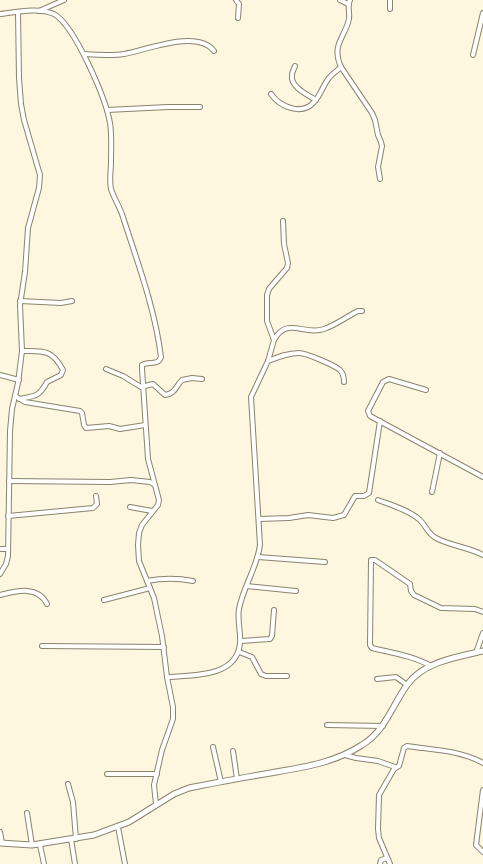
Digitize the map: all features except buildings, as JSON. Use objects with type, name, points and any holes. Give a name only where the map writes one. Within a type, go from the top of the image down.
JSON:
[{"type":"street","points":[[39,11],[64,0]]},
{"type":"street","points":[[236,0],[239,4],[238,18]]},
{"type":"street","points":[[340,0],[349,2],[349,20],[338,45],[338,62],[372,113],[375,120],[378,135],[382,142],[378,166],[380,179]]},
{"type":"street","points":[[390,0],[390,9]]},
{"type":"street","points":[[0,14],[39,11],[54,15],[62,21],[84,54],[99,86],[107,110],[110,124],[110,180],[112,191],[121,212],[145,285],[162,357],[157,362],[145,363],[142,365],[142,386],[148,459],[159,500],[158,505],[142,525],[139,533],[138,545],[139,561],[154,598],[164,647],[173,713],[154,785],[156,804]]},
{"type":"street","points":[[0,574],[6,564],[10,431],[19,380],[22,351],[20,301],[25,272],[28,228],[39,188],[40,175],[24,120],[21,104],[18,12]]},
{"type":"street","points":[[473,55],[483,13]]},
{"type":"street","points":[[84,54],[108,56],[171,43],[188,42],[206,45],[214,51]]},
{"type":"street","points":[[296,66],[292,75],[294,84],[316,100]]},
{"type":"street","points":[[272,94],[280,104],[287,108],[296,109],[307,107],[313,104],[329,78],[340,67]]},
{"type":"street","points":[[107,110],[200,107]]},
{"type":"street","points":[[274,340],[267,321],[267,295],[269,289],[287,268],[288,263],[284,244],[283,221]]},
{"type":"street","points":[[20,301],[61,303],[72,301]]},
{"type":"street","points":[[167,677],[216,672],[233,660],[239,652],[241,641],[239,610],[258,558],[260,545],[251,397],[268,361],[274,340],[278,333],[282,330],[294,328],[308,331],[323,330],[358,311],[362,311]]},
{"type":"street","points":[[19,399],[36,396],[47,382],[61,375],[63,370],[50,353],[22,351]]},
{"type":"street","points":[[268,361],[286,355],[305,353],[341,371],[344,382]]},
{"type":"street","points":[[106,370],[123,376],[137,386],[153,384],[165,394],[169,394],[177,388],[182,380],[192,378],[202,379]]},
{"type":"street","points":[[0,375],[19,380]]},
{"type":"street","points":[[426,390],[389,379],[383,382],[368,411],[370,416],[483,477]]},
{"type":"street","points":[[15,396],[19,399],[32,403],[80,411],[82,413],[86,428],[109,426],[120,429],[145,425]]},
{"type":"street","points":[[259,519],[289,518],[308,515],[333,518],[344,515],[355,496],[364,496],[369,493],[380,421]]},
{"type":"street","points":[[432,492],[440,453]]},
{"type":"street","points":[[9,481],[110,482],[131,480],[150,482],[156,485]]},
{"type":"street","points":[[8,516],[93,508],[96,504],[96,496]]},
{"type":"street","points":[[378,500],[398,507],[415,516],[421,521],[430,534],[437,539],[476,552],[483,556]]},
{"type":"street","points":[[130,507],[152,511]]},
{"type":"street","points":[[0,549],[7,549]]},
{"type":"street","points":[[258,558],[325,562]]},
{"type":"street","points":[[432,666],[403,655],[372,648],[370,645],[370,560],[375,560],[410,584],[411,591],[414,595],[442,608],[475,609],[483,612]]},
{"type":"street","points":[[147,581],[178,578],[193,581]]},
{"type":"street","points":[[247,586],[296,592]]},
{"type":"street","points":[[104,600],[150,588]]},
{"type":"street","points":[[0,595],[17,592],[33,592],[44,598],[47,604]]},
{"type":"street","points":[[241,641],[270,639],[272,636],[274,610]]},
{"type":"street","points":[[476,653],[483,634]]},
{"type":"street","points":[[42,646],[164,647]]},
{"type":"street","points":[[0,832],[1,843],[32,845],[40,845],[94,835],[129,822],[156,804],[189,788],[313,765],[345,755],[372,739],[383,726],[407,685],[420,672],[448,660],[483,651]]},
{"type":"street","points":[[239,652],[252,657],[261,674],[266,676],[287,676]]},
{"type":"street","points":[[378,679],[396,677],[407,685]]},
{"type":"street","points":[[327,725],[383,726]]},
{"type":"street","points":[[390,864],[386,858],[379,838],[379,795],[385,782],[395,767],[399,766],[404,750],[407,746],[461,754],[483,763]]},
{"type":"street","points":[[213,747],[221,782]]},
{"type":"street","points":[[234,751],[237,779]]},
{"type":"street","points":[[345,755],[378,761],[395,767]]},
{"type":"street","points":[[107,774],[157,774]]},
{"type":"street","points":[[68,784],[73,802],[75,864]]},
{"type":"street","points":[[483,790],[481,825],[476,845],[483,852]]},
{"type":"street","points":[[27,813],[32,845]]},
{"type":"street","points":[[118,827],[125,864]]},
{"type":"street","points":[[40,845],[44,864]]},
{"type":"street","points":[[380,864],[381,860],[386,858]]}]
